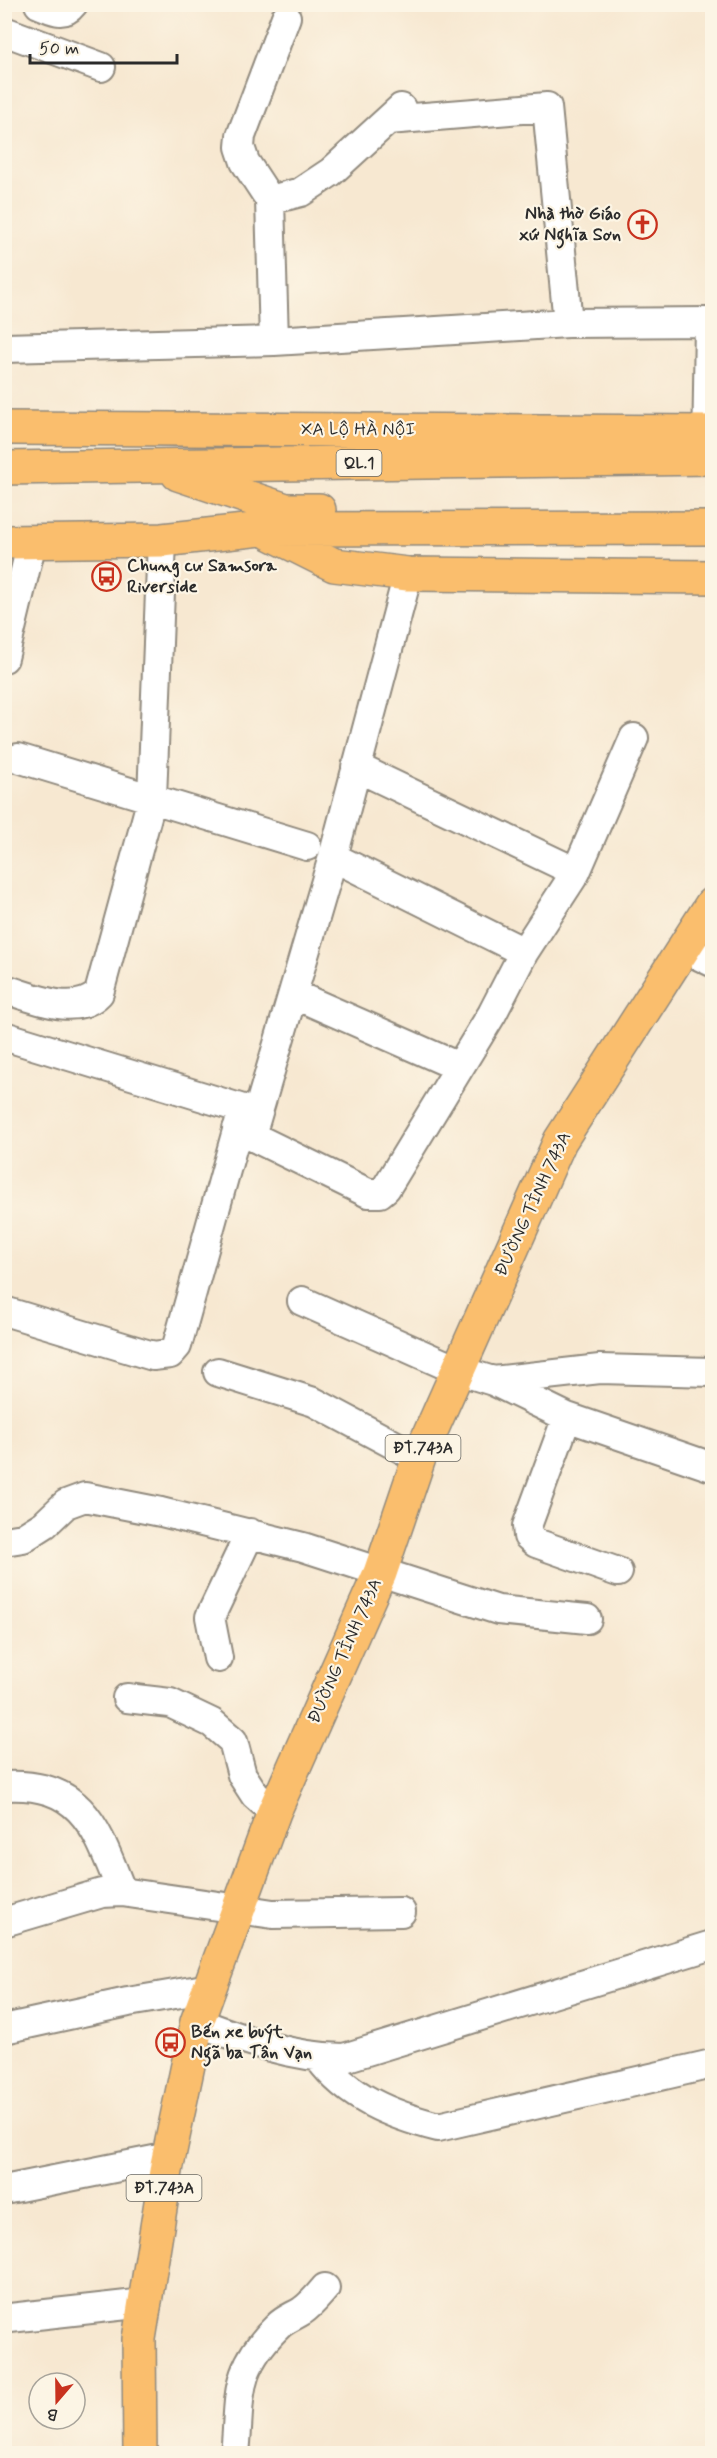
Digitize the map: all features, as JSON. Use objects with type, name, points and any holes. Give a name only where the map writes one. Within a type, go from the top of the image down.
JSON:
[{"type":"main road","name":"XA LỘ HÀ NỘI","points":[[4,428],[710,445]]},
{"type":"main road","name":"XA LỘ HÀ NỘI","points":[[4,468],[154,466],[710,445]]},
{"type":"main road","name":"XA LỘ HÀ NỘI","points":[[154,466],[286,510],[514,528]]},
{"type":"main road","name":"QL.1","points":[[514,528],[712,511]]},
{"type":"main road","name":"QL.1","points":[[514,528],[712,547]]},
{"type":"main road","name":"QL.1","points":[[18,542],[162,540],[263,529],[712,528]]},
{"type":"main road","points":[[263,529],[334,565],[408,574],[712,577]]},
{"type":"main road","name":"ĐƯỜNG TỈNH 743A","points":[[140,2454],[139,2338],[169,2157],[197,2022],[240,1910],[274,1812],[380,1573],[419,1458],[560,1141],[699,955],[712,904]]},
{"type":"street","points":[[39,4],[61,13],[69,10],[74,4]]},
{"type":"street","points":[[274,341],[270,200],[245,162],[240,147],[241,136],[286,17]]},
{"type":"street","points":[[4,31],[101,67]]},
{"type":"street","points":[[270,200],[301,192],[332,172],[412,98]]},
{"type":"street","points":[[388,120],[547,107],[568,323]]},
{"type":"street","points":[[4,348],[274,341],[568,323],[711,322],[710,445]]},
{"type":"street","points":[[4,989],[64,1005],[91,1001],[99,993],[152,798],[162,540]]},
{"type":"street","points":[[4,658],[18,542]]},
{"type":"street","points":[[4,1311],[153,1356],[170,1354],[177,1346],[244,1132],[293,994],[333,856],[408,574]]},
{"type":"street","points":[[244,1132],[368,1192],[380,1193],[386,1188],[492,1014],[524,952],[576,872],[634,738]]},
{"type":"street","points":[[18,758],[306,846]]},
{"type":"street","points":[[356,767],[576,872]]},
{"type":"street","points":[[333,856],[524,952]]},
{"type":"street","points":[[293,994],[459,1067]]},
{"type":"street","points":[[4,1036],[243,1109],[244,1132]]},
{"type":"street","points":[[302,1301],[457,1370],[493,1381],[567,1417],[712,1467]]},
{"type":"street","points":[[493,1381],[600,1369],[712,1372]]},
{"type":"street","points":[[218,1372],[314,1402],[419,1458]]},
{"type":"street","points":[[567,1417],[526,1526],[528,1536],[536,1544],[618,1572]]},
{"type":"street","points":[[4,1541],[23,1538],[45,1524],[66,1504],[85,1497],[303,1547],[498,1610],[586,1619]]},
{"type":"street","points":[[218,1658],[210,1617],[250,1533]]},
{"type":"street","points":[[127,1698],[170,1703],[212,1723],[233,1741],[242,1775],[255,1795],[274,1812]]},
{"type":"street","points":[[4,1786],[48,1789],[87,1817],[97,1830],[122,1892]]},
{"type":"street","points":[[4,1922],[102,1893],[122,1892],[273,1914],[401,1912]]},
{"type":"street","points":[[197,2022],[254,2043],[320,2058],[344,2058],[712,1945]]},
{"type":"street","points":[[4,2030],[128,2002],[210,1988]]},
{"type":"street","points":[[320,2058],[334,2078],[368,2101],[400,2117],[438,2127],[712,2064]]},
{"type":"street","points":[[4,2190],[169,2157]]},
{"type":"street","points":[[236,2454],[237,2401],[241,2376],[249,2361],[279,2324],[304,2310],[325,2288]]},
{"type":"street","points":[[10,2318],[146,2303]]},
{"type":"place","name":"Nhà thờ Giáo xứ Nghĩa Sơn","points":[[642,224]]},
{"type":"place","name":"Chung cư Samsora Riverside","points":[[106,576]]},
{"type":"place","name":"Bến xe buýt Ngã ba Tân Vạn","points":[[170,2042]]}]
